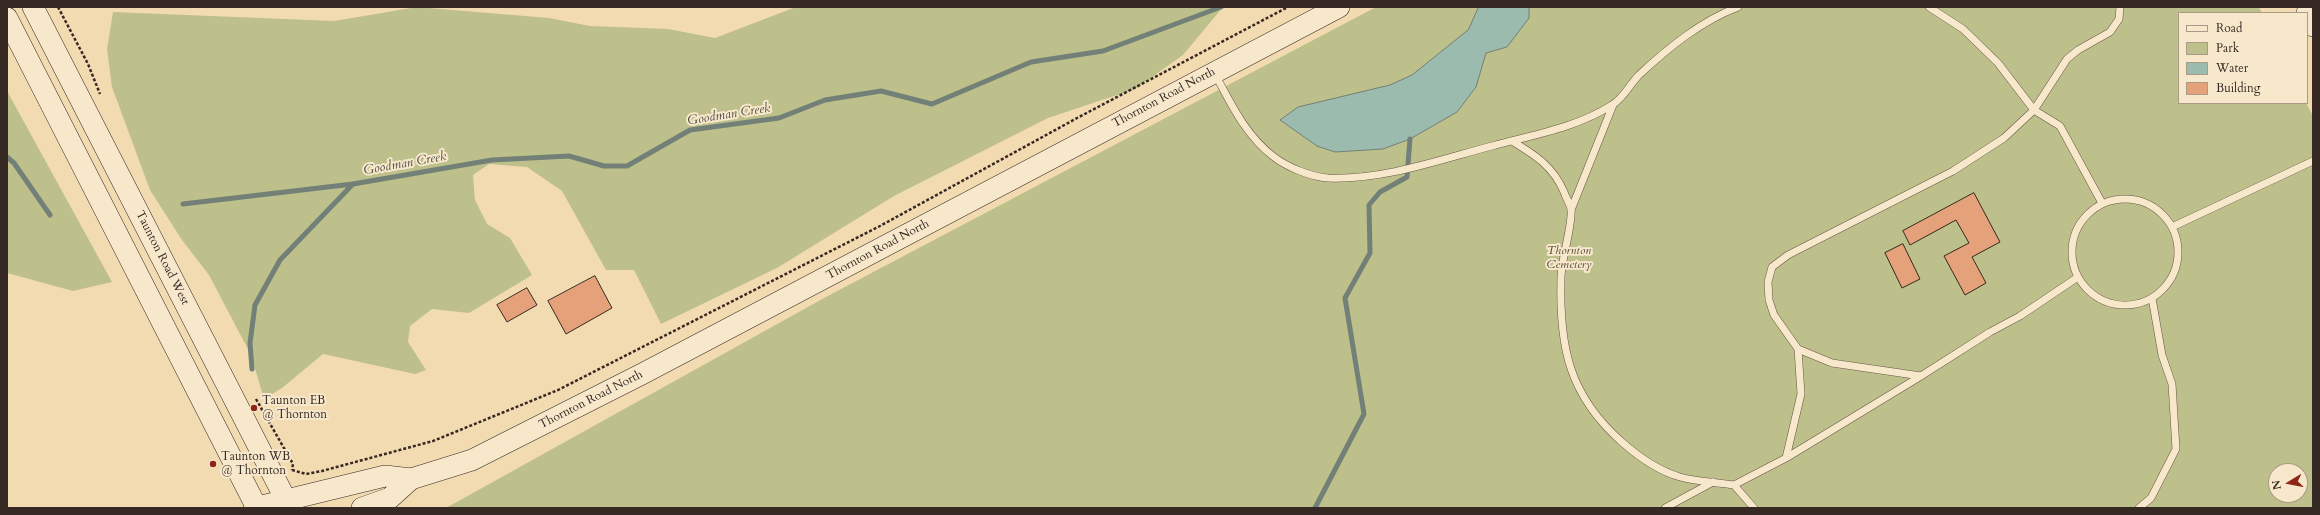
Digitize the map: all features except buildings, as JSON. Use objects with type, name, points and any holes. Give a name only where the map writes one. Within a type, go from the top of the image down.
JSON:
[{"type":"main road","name":"Taunton Road West","points":[[33,7],[288,504]]},
{"type":"main road","name":"Thornton Road North","points":[[256,508],[288,504],[385,476],[411,479],[472,460],[570,411],[1339,7]]},
{"type":"main road","points":[[2308,15],[2313,26]]},
{"type":"main road","points":[[7,18],[256,508]]},
{"type":"main road","name":"Thornton Road North","points":[[362,508],[390,498],[411,479]]},
{"type":"lane","points":[[1738,7],[1702,25],[1671,48],[1638,76],[1614,105],[1571,210],[1561,276],[1561,312],[1564,345],[1570,369],[1580,392],[1607,429],[1639,457],[1680,477],[1734,485],[1786,458],[1990,332],[2020,316],[2078,277]]},
{"type":"lane","points":[[1929,7],[1963,29],[1998,63],[2034,110],[2060,126],[2102,203]]},
{"type":"lane","points":[[1921,376],[1832,363],[1798,349],[1783,330],[1769,300],[1768,282],[1772,268],[1788,255],[1981,154],[2004,138],[2034,110],[2067,59],[2078,50],[2110,32],[2119,19],[2120,7]]},
{"type":"lane","points":[[1214,72],[1238,116],[1254,138],[1274,157],[1300,171],[1326,178],[1357,178],[1396,172],[1559,129],[1614,105]]},
{"type":"lane","points":[[1512,141],[1541,159],[1550,168],[1559,180],[1571,210]]},
{"type":"lane","points":[[2172,227],[2313,161]]},
{"type":"lane","points":[[2124,198],[2151,205],[2162,214],[2172,227],[2178,250],[2176,269],[2171,281],[2152,298],[2130,306],[2119,306],[2101,300],[2086,289],[2078,277],[2072,257],[2072,244],[2082,221],[2102,203],[2124,198]]},
{"type":"lane","points":[[2139,508],[2151,498],[2176,449],[2172,384],[2162,355],[2152,298]]},
{"type":"lane","points":[[1786,458],[1801,394],[1798,349]]},
{"type":"lane","points":[[1665,508],[1714,482]]},
{"type":"lane","points":[[1734,485],[1754,508]]},
{"type":"path","points":[[292,470],[306,474],[322,471],[433,441],[478,425],[558,390],[880,226],[1079,117],[1288,7]]},
{"type":"green space","points":[[417,7],[549,18],[590,26],[668,29],[715,38],[796,7],[1223,7],[1183,55],[1135,89],[1048,118],[894,196],[777,268],[661,324],[634,270],[606,270],[562,191],[527,167],[489,164],[473,175],[475,200],[487,224],[510,238],[532,275],[469,313],[432,309],[410,326],[408,342],[426,370],[415,374],[323,354],[282,388],[264,399],[251,355],[209,275],[182,240],[150,190],[112,87],[107,49],[113,12],[334,21]]},
{"type":"green space","name":"Thornton Cemetery","points":[[1376,7],[2259,7],[2262,12],[2178,12],[2178,104],[2307,104],[2313,116],[2313,508],[446,508],[824,298]]},
{"type":"green space","points":[[7,91],[112,282],[73,291],[7,273]]},
{"type":"water","points":[[1479,7],[1529,7],[1529,18],[1507,47],[1486,53],[1476,87],[1457,112],[1410,139],[1383,149],[1335,152],[1317,146],[1280,120],[1298,107],[1390,85],[1412,75],[1468,30]]},
{"type":"waterway","name":"Goodman Creek","points":[[183,204],[353,184],[492,160],[569,156],[604,166],[627,166],[690,130],[779,118],[825,100],[881,91],[932,104],[1031,62],[1103,51],[1221,7]]},
{"type":"waterway","points":[[1315,508],[1364,414],[1345,298],[1370,253],[1369,205],[1380,192],[1407,177],[1410,139]]},
{"type":"waterway","name":"Goodman Creek","points":[[7,157],[14,163],[50,215]]},
{"type":"waterway","points":[[252,369],[250,343],[255,305],[280,260],[353,184]]},
{"type":"place","name":"Taunton EB @ Thornton","points":[[254,408]]},
{"type":"place","name":"Taunton WB @ Thornton","points":[[213,464]]}]
